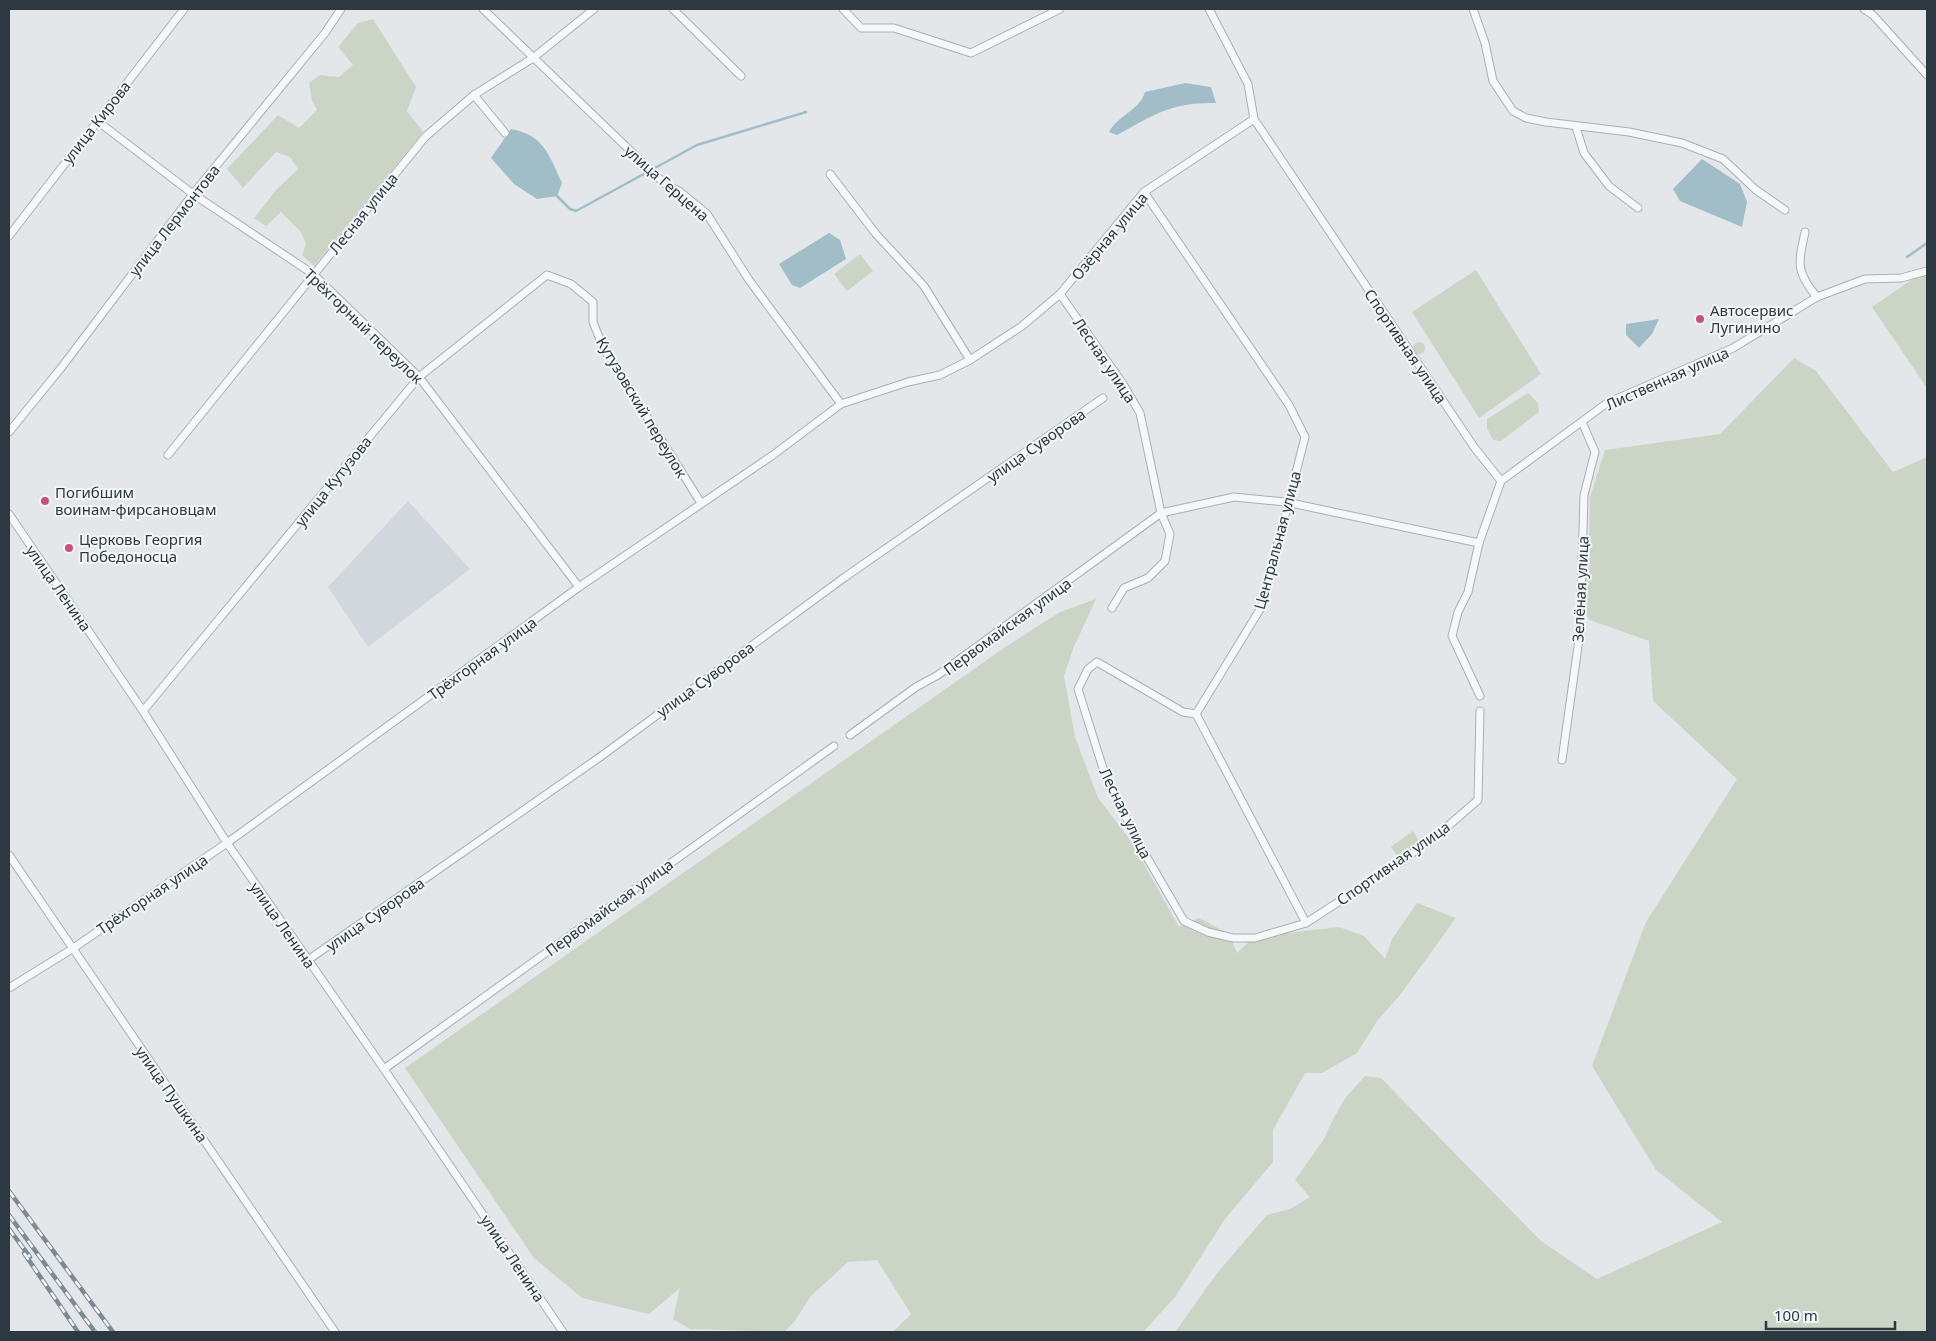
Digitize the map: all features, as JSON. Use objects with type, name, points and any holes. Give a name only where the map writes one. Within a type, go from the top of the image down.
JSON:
[{"type":"street","name":"улица Кирова","points":[[9,236],[96,120],[184,9]]},
{"type":"street","name":"улица Лермонтова","points":[[9,432],[61,368],[193,194],[325,33],[341,9]]},
{"type":"street","name":"улица Герцена","points":[[483,9],[667,186],[679,190],[708,214],[749,280],[841,404]]},
{"type":"street","name":"Лесная улица","points":[[168,455],[425,137],[474,95],[533,58],[594,9]]},
{"type":"street","points":[[673,9],[742,76]]},
{"type":"street","points":[[843,9],[860,28],[894,28],[970,53],[1060,9]]},
{"type":"street","name":"Спортивная улица","points":[[1209,9],[1248,84],[1254,120],[1474,447],[1501,481]]},
{"type":"street","points":[[1473,9],[1485,43],[1493,81],[1513,111],[1526,118],[1629,132],[1682,143],[1723,159],[1756,190],[1785,210]]},
{"type":"street","points":[[1864,9],[1873,15],[1927,75]]},
{"type":"street","points":[[474,95],[505,133]]},
{"type":"street","name":"Трёхгорный переулок","points":[[96,120],[193,194],[313,274],[419,377],[580,587]]},
{"type":"street","name":"Озёрная улица","points":[[970,360],[1022,326],[1060,294],[1144,192],[1254,120]]},
{"type":"street","points":[[1576,126],[1584,153],[1609,186],[1638,208]]},
{"type":"street","points":[[830,174],[876,234],[924,286],[970,360]]},
{"type":"street","name":"Центральная улица","points":[[1144,192],[1289,404],[1304,436],[1286,502],[1262,606],[1196,714]]},
{"type":"street","points":[[1805,232],[1800,259],[1802,280],[1817,298]]},
{"type":"street","name":"Лиственная улица","points":[[1501,481],[1607,403],[1733,348],[1817,298],[1865,279],[1901,278],[1927,271]]},
{"type":"street","name":"улица Кутузова","points":[[143,711],[419,377],[547,275]]},
{"type":"street","name":"Кутузовский переулок","points":[[547,275],[572,284],[593,302],[593,322],[603,347],[701,503]]},
{"type":"street","name":"Лесная улица","points":[[1060,294],[1123,384],[1140,413],[1161,513],[1170,534],[1165,560],[1148,578],[1124,588],[1112,608]]},
{"type":"street","name":"Трёхгорная улица","points":[[9,988],[72,949],[227,843],[580,587],[773,455],[841,404],[908,382],[940,375],[970,360]]},
{"type":"street","name":"улица Суворова","points":[[308,960],[600,757],[845,577],[1103,398]]},
{"type":"street","name":"Зелёная улица","points":[[1562,760],[1580,632],[1584,495],[1595,452],[1582,422]]},
{"type":"street","points":[[1480,696],[1452,636],[1458,612],[1468,592],[1479,543],[1501,481]]},
{"type":"street","points":[[1161,513],[1234,497],[1286,502],[1479,543]]},
{"type":"street","name":"Первомайская улица","points":[[850,735],[916,687],[938,675],[1161,513]]},
{"type":"street","name":"улица Ленина","points":[[9,514],[143,711],[227,843],[563,1332]]},
{"type":"street","name":"Лесная улица","points":[[1196,714],[1183,712],[1097,662],[1088,669],[1078,689],[1107,781],[1157,877],[1184,921],[1208,932],[1232,938],[1255,938],[1306,923]]},
{"type":"street","name":"Спортивная улица","points":[[1306,923],[1400,862],[1442,832],[1478,800],[1480,710]]},
{"type":"street","points":[[1196,714],[1306,923]]},
{"type":"street","name":"Первомайская улица","points":[[384,1069],[834,746]]},
{"type":"street","name":"улица Пушкина","points":[[9,855],[335,1332]]},
{"type":"shaded area","points":[[408,501],[470,569],[368,647],[328,587]]},
{"type":"green space","points":[[373,19],[416,87],[407,111],[423,132],[314,266],[302,255],[306,244],[301,232],[281,212],[266,226],[254,218],[277,189],[298,169],[290,157],[276,152],[243,188],[227,169],[278,115],[299,128],[317,110],[312,100],[309,83],[320,75],[339,77],[353,65],[338,47],[358,23]]},
{"type":"green space","points":[[860,254],[873,271],[847,291],[834,274]]},
{"type":"green space","points":[[1476,270],[1541,374],[1479,418],[1412,312]]},
{"type":"green space","points":[[1923,272],[1927,272],[1927,388],[1872,307]]},
{"type":"green space","points":[[1419,342],[1425,348],[1419,354],[1413,348]]},
{"type":"green space","points":[[1794,358],[1816,371],[1893,472],[1927,457],[1927,1332],[1175,1332],[1218,1272],[1267,1215],[1290,1209],[1310,1197],[1295,1180],[1324,1139],[1346,1097],[1365,1076],[1381,1078],[1541,1241],[1597,1279],[1722,1222],[1656,1170],[1592,1066],[1646,922],[1737,779],[1653,701],[1649,641],[1590,620],[1579,605],[1589,537],[1590,497],[1605,450],[1720,434]]},
{"type":"green space","points":[[1528,393],[1538,403],[1539,412],[1501,441],[1493,440],[1487,428],[1487,419]]},
{"type":"green space","points":[[1096,599],[1073,649],[1064,676],[1075,737],[1098,798],[1131,841],[1179,927],[1199,918],[1229,934],[1237,953],[1251,940],[1269,935],[1339,927],[1364,936],[1385,959],[1392,939],[1417,903],[1456,918],[1400,995],[1377,1021],[1357,1053],[1322,1073],[1305,1073],[1273,1130],[1273,1162],[1225,1219],[1175,1297],[1143,1332],[893,1332],[911,1314],[877,1260],[848,1262],[811,1296],[794,1322],[784,1332],[690,1329],[673,1319],[680,1288],[649,1314],[582,1298],[534,1258],[405,1068],[1004,648],[1060,612]]},
{"type":"green space","points":[[1413,831],[1420,842],[1398,857],[1391,847]]},
{"type":"water","points":[[1185,83],[1211,87],[1216,103],[1175,107],[1117,135],[1109,132],[1118,121],[1138,104],[1145,92]]},
{"type":"water","points":[[511,129],[531,136],[538,141],[549,155],[562,183],[557,196],[537,199],[514,184],[491,158]]},
{"type":"water","points":[[1702,159],[1740,184],[1747,202],[1742,227],[1680,201],[1673,189]]},
{"type":"water","points":[[829,233],[840,240],[846,259],[800,288],[792,285],[779,264]]},
{"type":"water","points":[[1659,319],[1652,334],[1639,348],[1626,335],[1626,324]]},
{"type":"waterway","points":[[557,196],[570,209],[576,211],[697,145],[806,112]]},
{"type":"waterway","points":[[1907,257],[1927,243]]},
{"type":"railway","points":[[9,1191],[113,1332]]},
{"type":"railway","points":[[9,1215],[95,1332]]},
{"type":"railway","points":[[9,1229],[30,1257]]},
{"type":"railway","points":[[24,1253],[78,1332]]},
{"type":"place","name":"Автосервис Лугинино","points":[[1700,319]]},
{"type":"place","name":"Погибшим воинам-фирсановцам","points":[[45,501]]},
{"type":"place","name":"Церковь Георгия Победоносца","points":[[69,548]]}]
